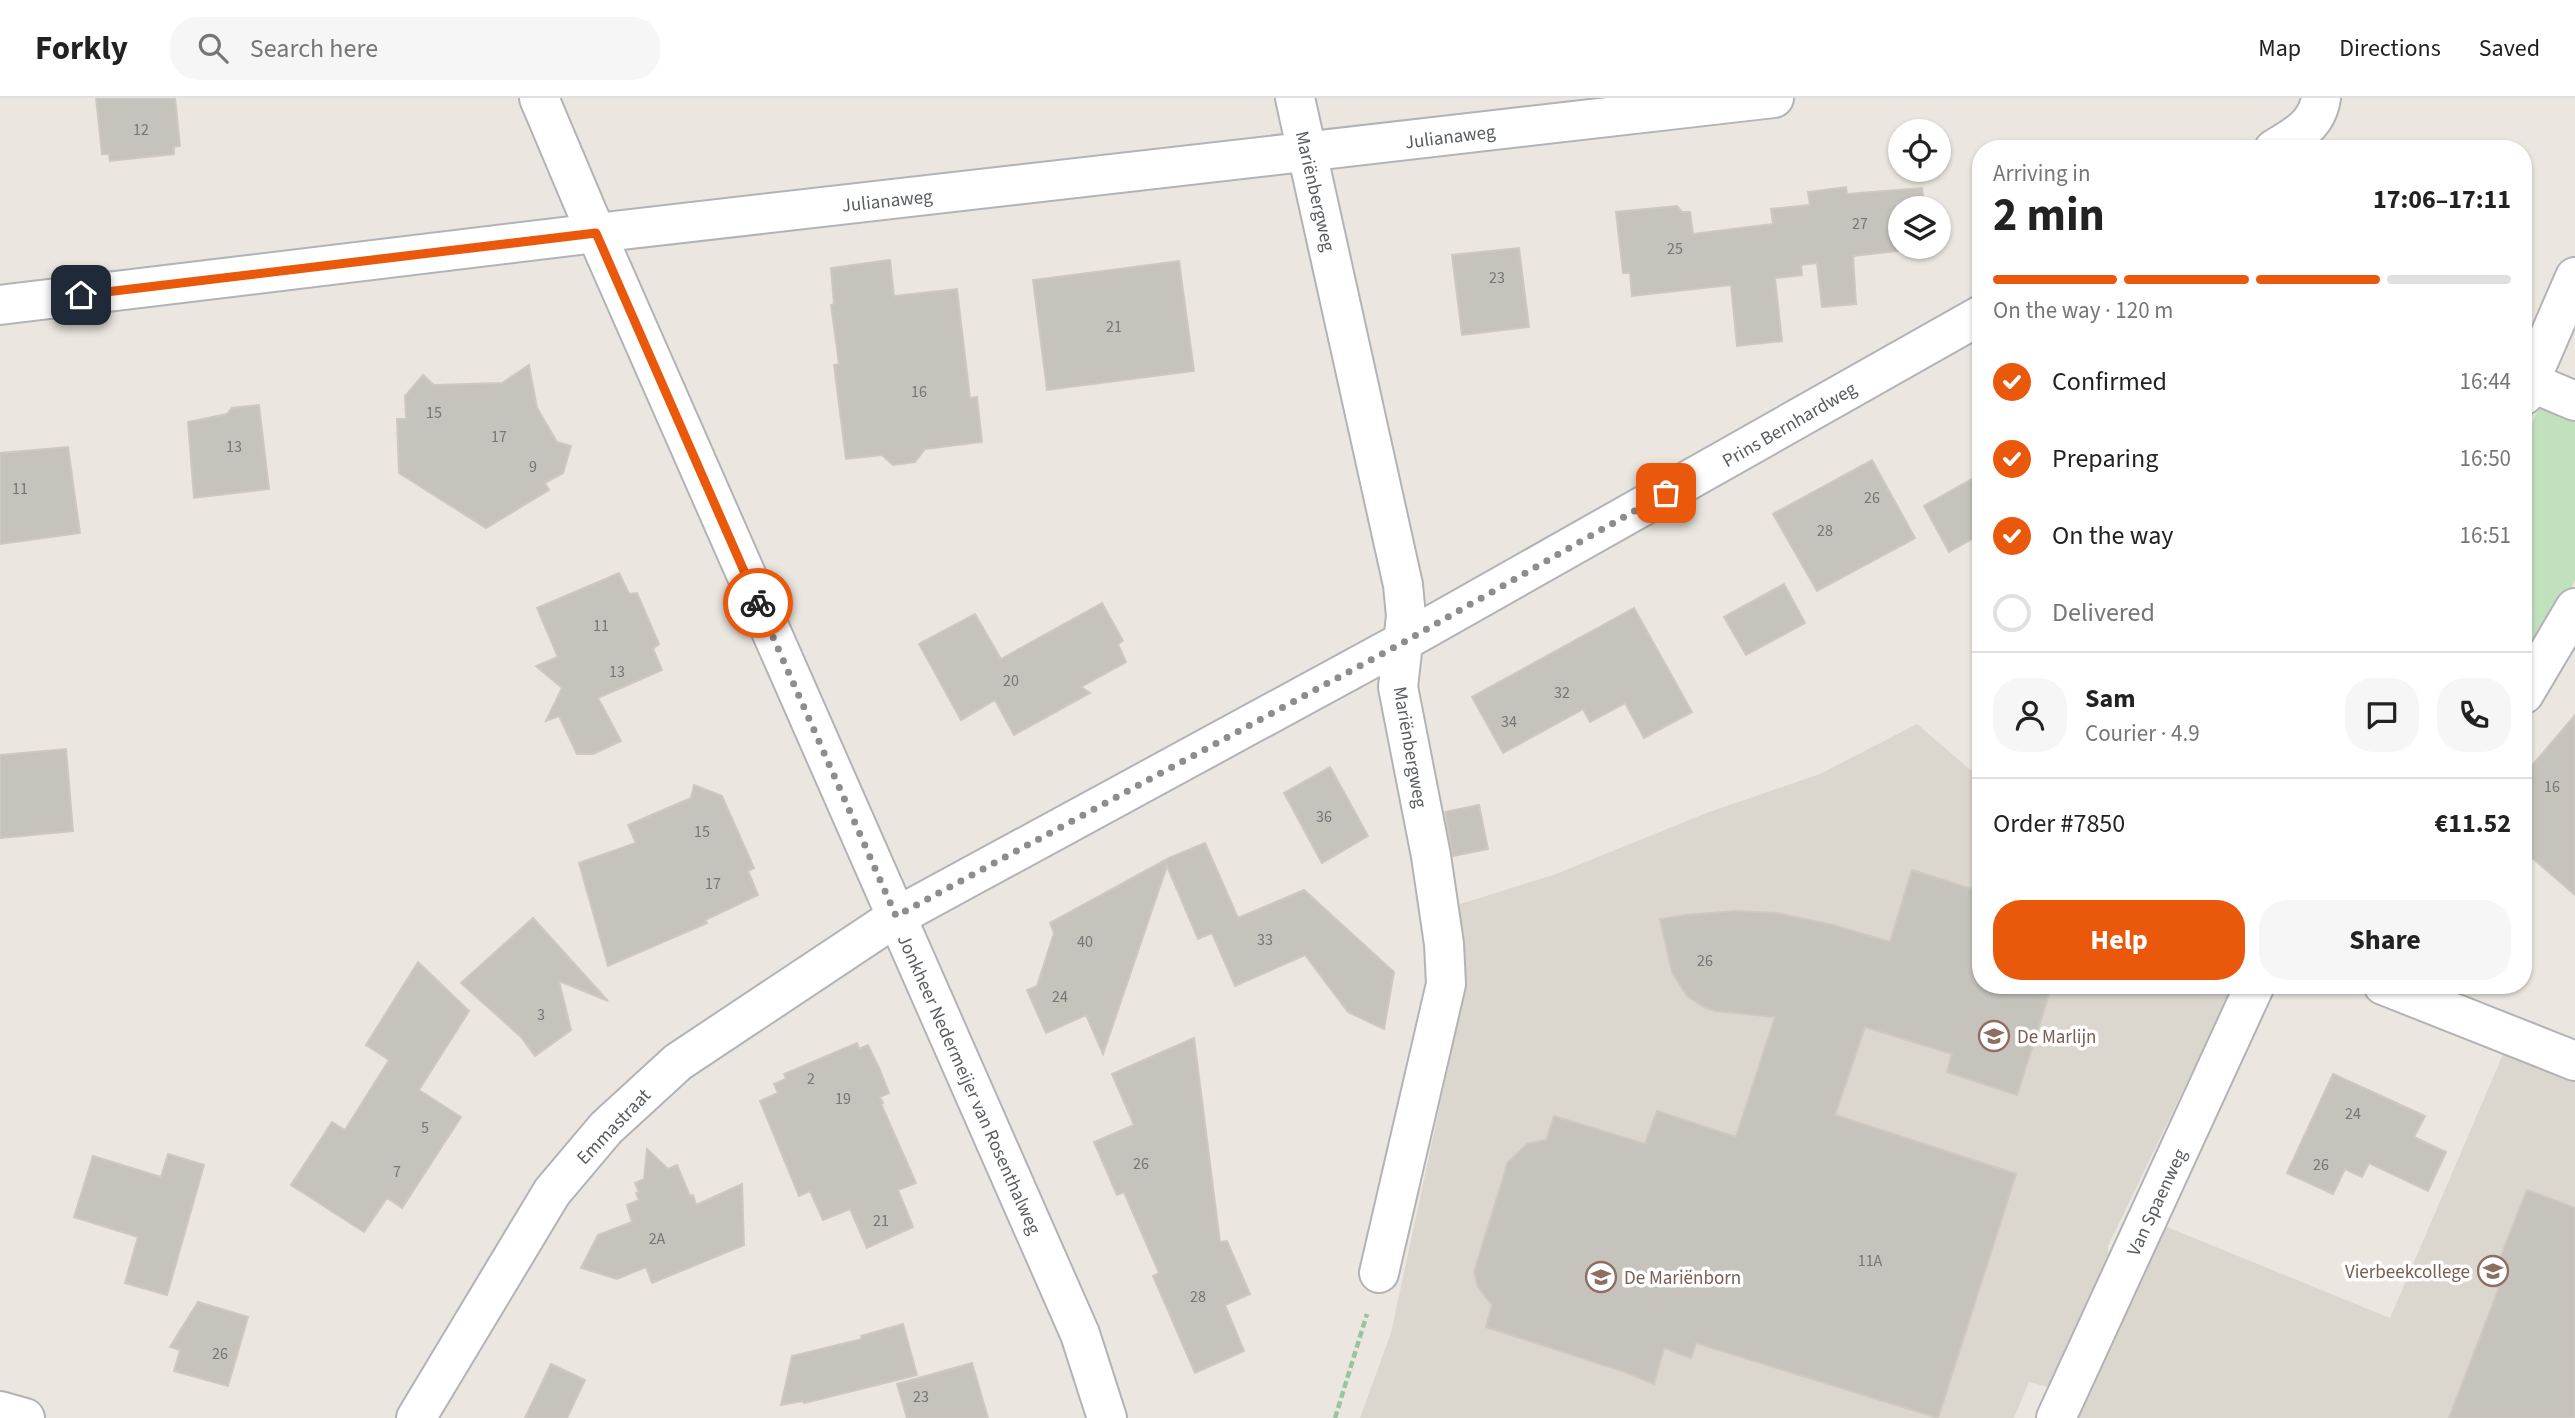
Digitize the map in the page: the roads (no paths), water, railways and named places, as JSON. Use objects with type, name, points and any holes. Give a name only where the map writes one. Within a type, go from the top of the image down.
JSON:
[{"type":"street","name":"Jonkheer Nedermeijer van Rosenthalweg","points":[[539,98],[1080,1334],[1107,1418]]},
{"type":"street","name":"Mariënbergweg","points":[[1295,98],[1403,585],[1406,617],[1398,687],[1430,856],[1444,944],[1447,984],[1379,1273]]},
{"type":"street","name":"Julianaweg","points":[[0,305],[596,233],[1774,98]]},
{"type":"street","points":[[2289,140],[2302,132],[2319,111],[2321,98]]},
{"type":"street","points":[[2532,377],[2575,278]]},
{"type":"street","name":"Prins Bernhardweg","points":[[896,916],[1404,642],[1972,319]]},
{"type":"street","points":[[2532,389],[2575,401]]},
{"type":"street","points":[[2532,681],[2575,608]]},
{"type":"street","name":"Emmastraat","points":[[416,1418],[552,1192],[606,1128],[678,1062],[896,916]]},
{"type":"street","name":"Van Spaenweg","points":[[2056,1418],[2251,994]]},
{"type":"street","points":[[2406,994],[2575,1061]]},
{"type":"street","points":[[0,1411],[25,1418]]},
{"type":"place","name":"De Marlijn","points":[[1994,1036]]},
{"type":"place","name":"Vierbeekcollege","points":[[2493,1271]]},
{"type":"place","name":"De Mariënborn","points":[[1601,1277]]}]
